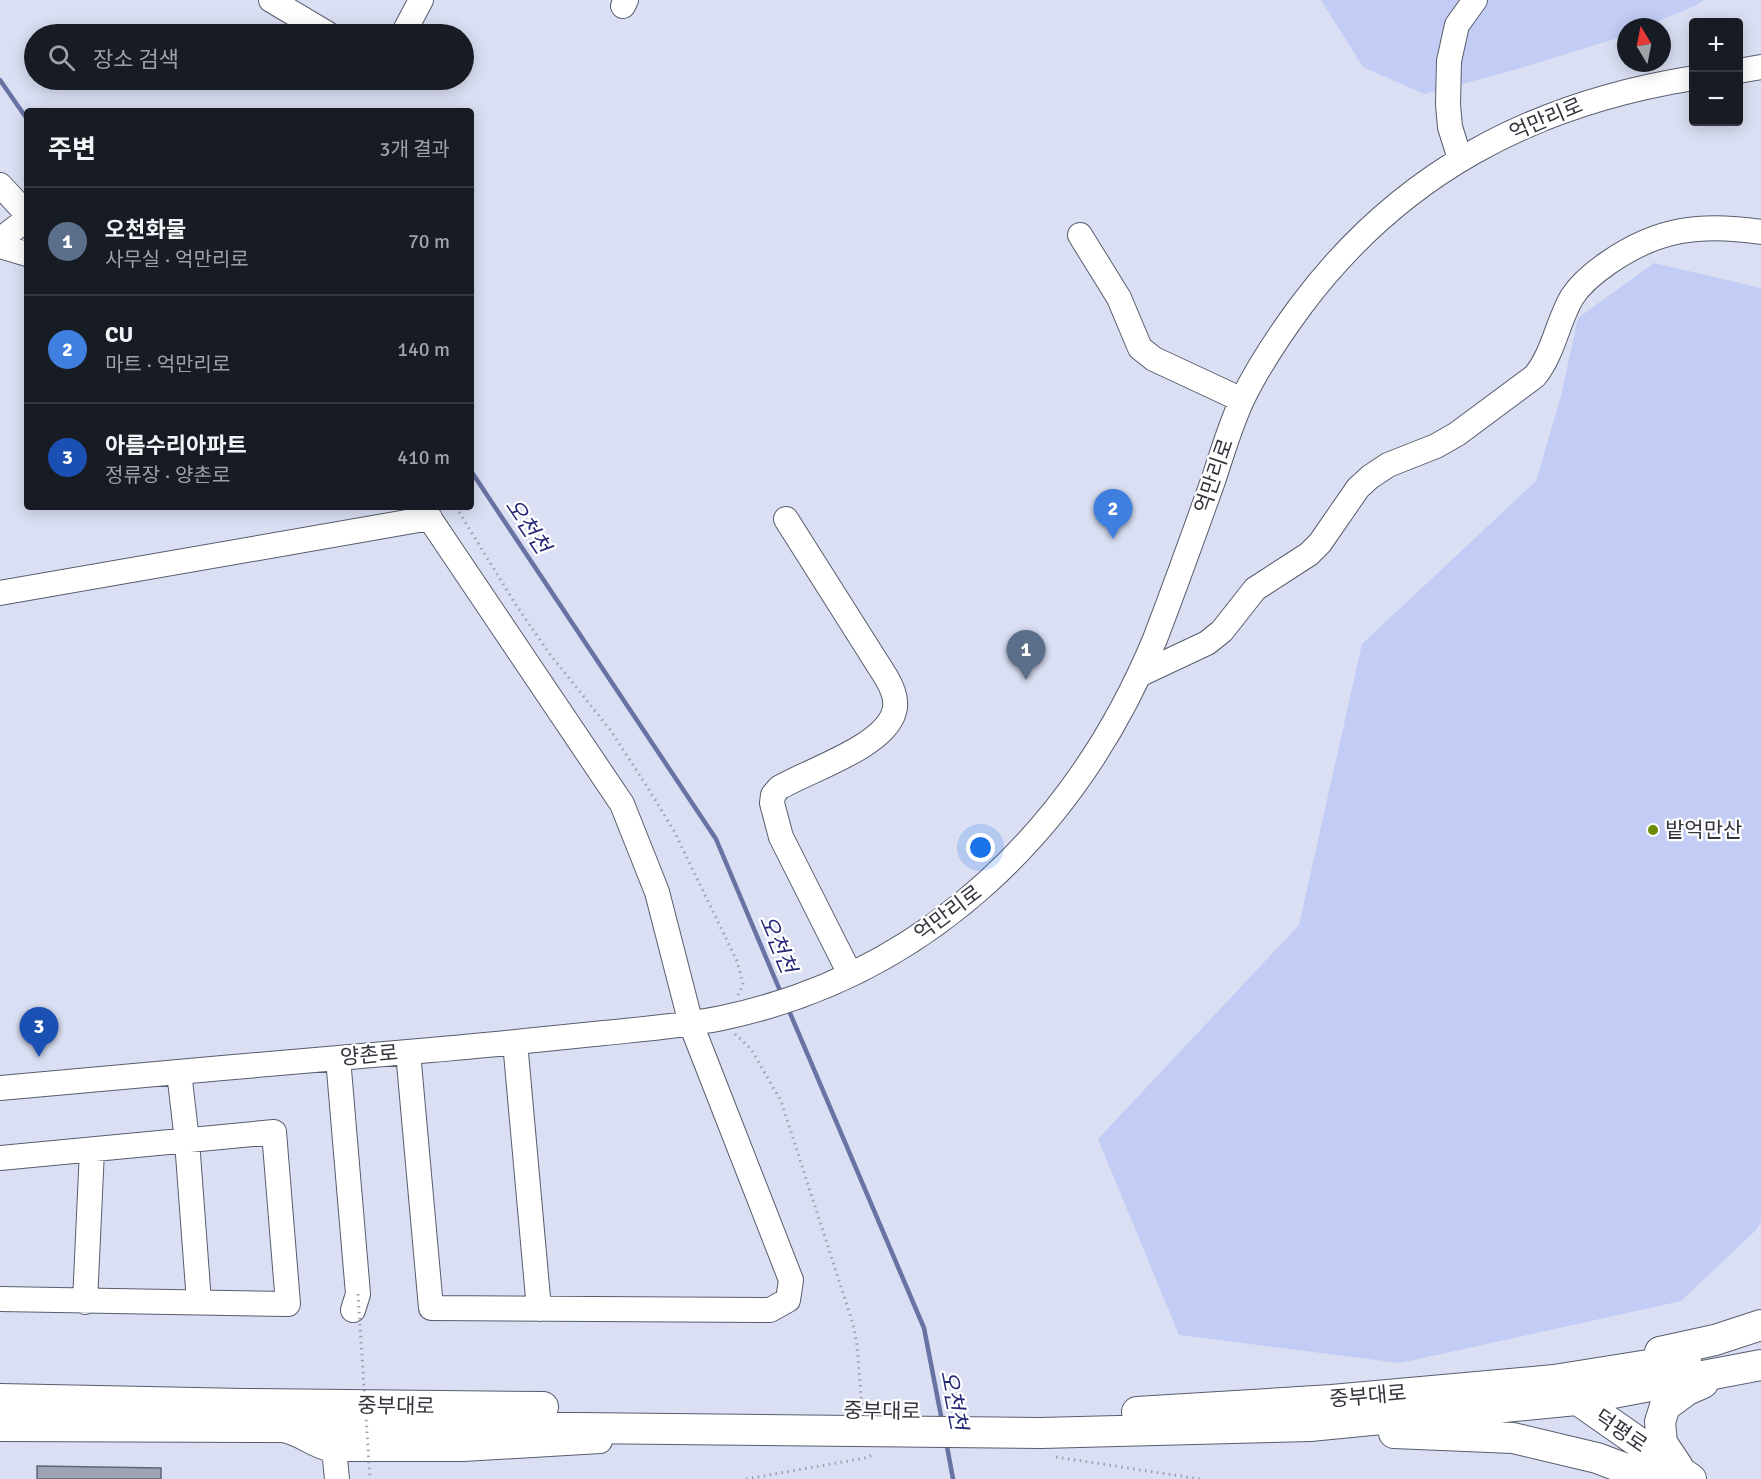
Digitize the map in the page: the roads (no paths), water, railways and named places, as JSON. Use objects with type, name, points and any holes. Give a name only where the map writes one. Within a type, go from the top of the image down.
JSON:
[{"type":"main road","points":[[1496,1385],[1551,1371],[1715,1340],[1761,1325]]},
{"type":"main road","name":"중부대로","points":[[1041,1434],[1134,1412],[1332,1400],[1554,1380],[1761,1347]]},
{"type":"main road","points":[[1686,1475],[1662,1443],[1660,1422],[1665,1406],[1687,1390],[1748,1368]]},
{"type":"main road","name":"중부대로","points":[[0,1399],[878,1418],[1041,1434],[1310,1426],[1576,1400],[1748,1368]]},
{"type":"main road","name":"덕평로","points":[[1554,1380],[1576,1400],[1686,1475]]},
{"type":"main road","name":"중부대로","points":[[0,1425],[685,1429],[878,1418]]},
{"type":"main road","points":[[1310,1426],[1424,1436],[1513,1438],[1597,1458],[1653,1479]]},
{"type":"street","points":[[271,0],[311,24]]},
{"type":"street","points":[[408,24],[421,0]]},
{"type":"street","points":[[1460,159],[1450,127],[1449,61],[1457,25],[1475,0]]},
{"type":"street","points":[[1743,70],[1761,67]]},
{"type":"street","name":"억만리로","points":[[731,1016],[769,1006],[841,979],[924,932],[963,904],[1005,867],[1057,808],[1079,778],[1141,674],[1242,400],[1284,329],[1339,258],[1400,201],[1460,159],[1517,130],[1592,100],[1689,79]]},
{"type":"street","points":[[0,185],[24,211]]},
{"type":"street","points":[[0,240],[24,221]]},
{"type":"street","points":[[1141,674],[1207,643],[1222,632],[1255,589],[1309,554],[1320,543],[1358,488],[1370,477],[1388,465],[1436,446],[1457,434],[1535,376],[1551,350],[1572,298],[1595,272],[1621,254],[1668,232],[1722,228],[1761,232]]},
{"type":"street","points":[[1080,235],[1119,298],[1140,348],[1154,359],[1242,400]]},
{"type":"street","points":[[0,246],[24,254]]},
{"type":"street","points":[[0,593],[426,513],[622,804],[657,892],[691,1024],[791,1280],[788,1300],[770,1310],[431,1308],[408,1052]]},
{"type":"street","points":[[786,519],[886,677],[896,700],[889,724],[878,736],[779,788],[773,795],[772,803],[781,837],[841,979]]},
{"type":"street","name":"양촌로","points":[[0,1088],[515,1042],[691,1024],[731,1016]]},
{"type":"street","points":[[515,1042],[539,1309]]},
{"type":"street","points":[[338,1058],[355,1302]]},
{"type":"street","points":[[179,1072],[187,1141],[199,1302]]},
{"type":"street","points":[[0,1158],[274,1132],[288,1304],[0,1299]]},
{"type":"street","points":[[85,1302],[92,1150]]},
{"type":"street","points":[[272,1427],[295,1432],[320,1447],[334,1449],[463,1449],[576,1443],[685,1429]]},
{"type":"street","points":[[334,1449],[337,1479]]},
{"type":"waterway","name":"오천천","points":[[0,80],[24,115]]},
{"type":"waterway","name":"오천천","points":[[474,476],[716,839],[781,993]]},
{"type":"waterway","name":"오천천","points":[[787,1006],[924,1328],[942,1421]]},
{"type":"waterway","name":"오천천","points":[[946,1441],[953,1479]]},
{"type":"place","name":"CU","points":[[1113,539]]},
{"type":"place","name":"오천화물","points":[[1026,680]]},
{"type":"place","name":"밭억만산","points":[[1653,830]]},
{"type":"place","name":"아름수리아파트","points":[[39,1057]]}]
